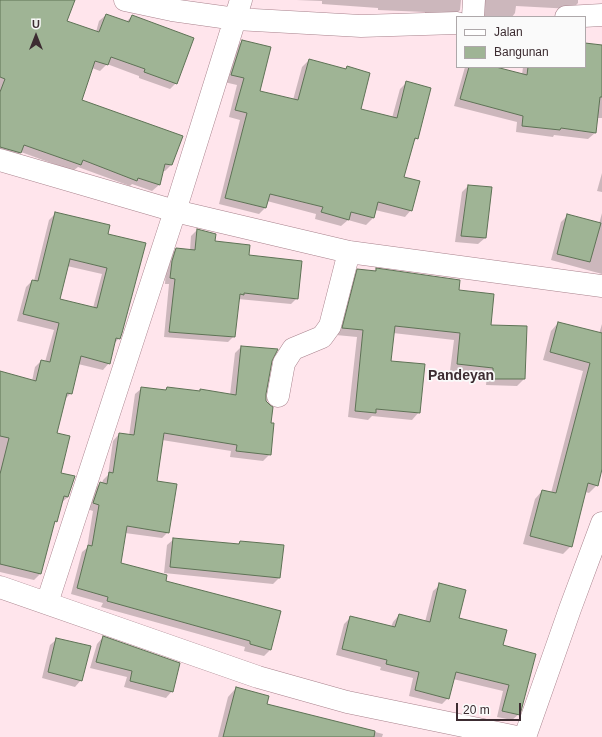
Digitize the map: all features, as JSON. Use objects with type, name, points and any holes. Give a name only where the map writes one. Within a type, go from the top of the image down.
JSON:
[{"type":"street","points":[[125,0],[172,10],[238,9],[361,26],[456,23]]},
{"type":"street","points":[[473,16],[474,0]]},
{"type":"street","points":[[48,603],[175,211],[238,9]]},
{"type":"street","points":[[584,16],[602,15]]},
{"type":"street","points":[[0,160],[175,211],[349,252],[602,286]]},
{"type":"street","points":[[278,396],[284,363],[294,349],[322,337],[330,326],[349,252]]},
{"type":"street","points":[[525,737],[602,523]]},
{"type":"street","points":[[0,587],[258,677],[347,702],[517,737]]},
{"type":"building","points":[[0,0],[75,0],[67,21],[99,32],[106,14],[129,22],[132,15],[194,38],[177,84],[144,72],[145,69],[111,57],[108,65],[95,61],[82,100],[183,136],[172,165],[165,164],[160,185],[138,178],[137,181],[83,160],[81,165],[24,145],[21,153],[0,147],[0,92],[5,79],[0,77]]},
{"type":"building","points":[[242,40],[271,47],[260,91],[298,100],[309,59],[346,69],[347,66],[370,73],[361,109],[397,118],[406,81],[431,88],[418,139],[415,138],[404,177],[420,181],[412,211],[378,202],[374,218],[351,212],[349,220],[321,212],[323,207],[270,194],[266,208],[225,198],[247,113],[235,110],[244,78],[231,75]]},
{"type":"building","points":[[586,43],[602,45],[602,97],[600,97],[596,133],[561,128],[560,130],[522,126],[523,116],[460,99],[469,68],[500,68],[527,75],[528,68],[586,68]]},
{"type":"building","points":[[468,185],[492,187],[486,238],[461,236]]},
{"type":"building","points":[[55,212],[110,225],[108,234],[146,243],[122,333],[120,339],[116,338],[110,364],[81,356],[72,394],[67,393],[57,433],[70,436],[61,473],[75,476],[68,497],[64,496],[57,522],[55,521],[41,574],[0,564],[0,474],[9,438],[0,436],[0,371],[36,381],[41,360],[50,362],[59,323],[23,314],[32,280],[38,281]],"holes":[[[70,259],[107,268],[97,308],[60,299]]]},
{"type":"building","points":[[567,214],[601,223],[590,262],[557,254]]},
{"type":"building","points":[[197,229],[216,234],[215,241],[250,245],[249,255],[302,261],[298,299],[244,293],[244,295],[240,294],[235,337],[169,332],[175,279],[170,278],[172,261],[176,248],[195,250]]},
{"type":"building","points":[[376,268],[460,280],[459,290],[494,294],[491,325],[527,326],[525,379],[493,379],[493,368],[457,364],[460,333],[395,326],[391,361],[425,364],[420,413],[376,409],[376,413],[355,411],[363,330],[342,328],[357,269],[376,271]]},
{"type":"building","points":[[558,322],[602,333],[602,469],[598,486],[588,483],[572,547],[530,536],[542,490],[556,493],[590,363],[550,352]]},
{"type":"building","points":[[241,346],[278,349],[272,361],[266,394],[266,401],[273,407],[271,423],[274,423],[271,455],[236,451],[237,445],[164,433],[157,481],[177,484],[169,533],[127,526],[121,563],[167,575],[166,581],[281,611],[271,650],[250,644],[250,641],[107,601],[108,597],[77,588],[88,545],[92,546],[99,505],[93,503],[100,482],[107,484],[109,472],[113,473],[119,433],[134,435],[141,387],[166,390],[167,387],[200,391],[200,389],[236,395]]},
{"type":"building","points":[[173,538],[239,544],[240,541],[284,545],[280,578],[170,567]]},
{"type":"building","points":[[439,583],[466,590],[459,618],[507,630],[503,645],[536,654],[520,715],[502,711],[509,685],[456,672],[449,699],[415,690],[419,672],[386,664],[387,660],[342,649],[350,616],[395,627],[399,614],[430,622]]},
{"type":"building","points":[[103,636],[180,663],[173,692],[130,681],[132,671],[96,662]]},
{"type":"building","points":[[56,638],[91,646],[82,681],[48,672]]},
{"type":"building","points":[[236,687],[269,696],[267,704],[375,731],[374,737],[223,737]]},
{"type":"district","name":"Pandeyan","points":[[461,376]]}]
